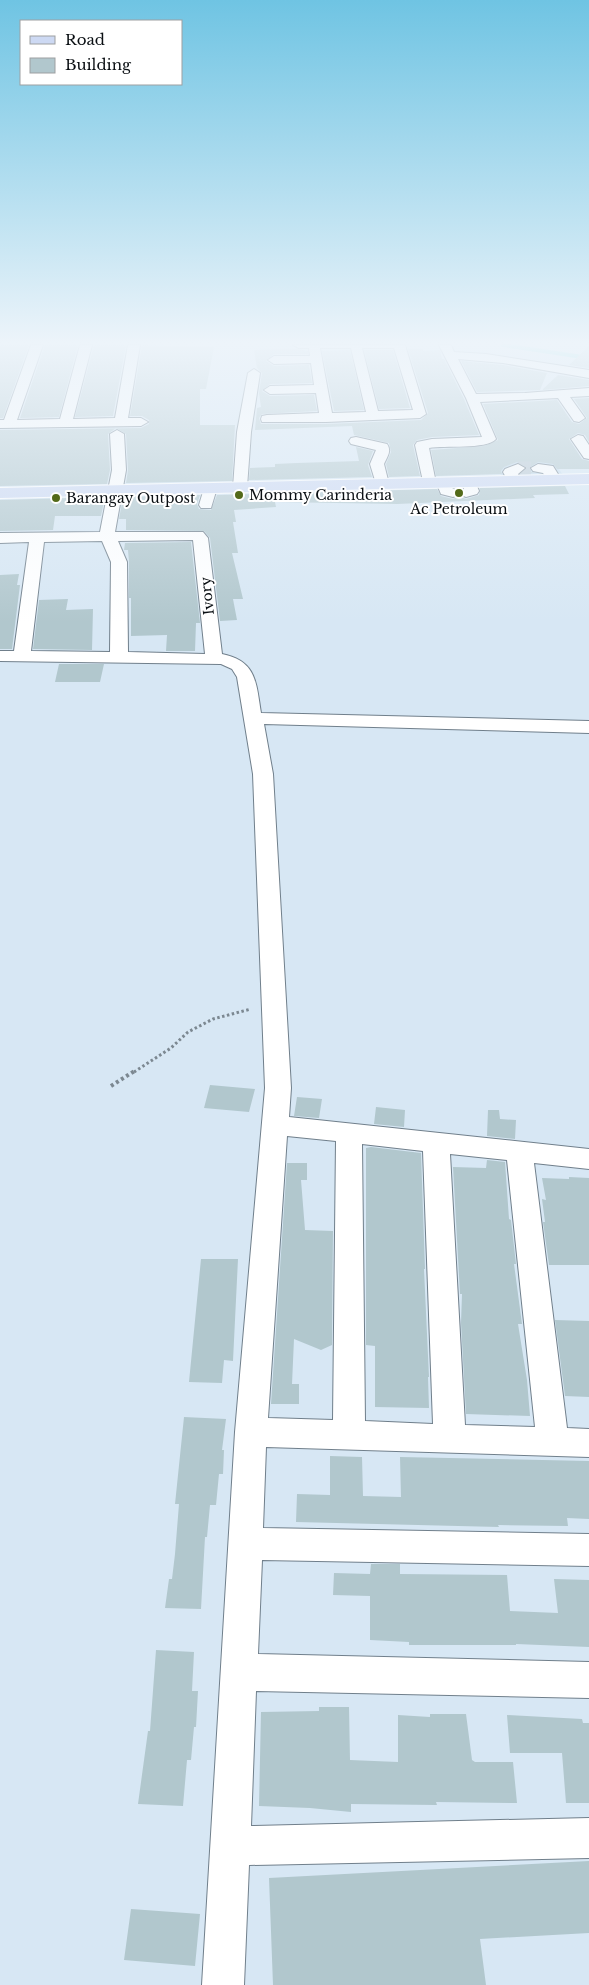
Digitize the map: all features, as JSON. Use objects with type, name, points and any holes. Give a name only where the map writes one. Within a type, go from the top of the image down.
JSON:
[{"type":"main road","points":[[0,493],[382,484],[452,487],[516,474],[554,479],[589,479]]},
{"type":"street","points":[[119,438],[118,484],[114,490],[108,536],[118,555],[119,562],[119,657]]},
{"type":"street","points":[[240,487],[244,438]]},
{"type":"street","points":[[452,487],[422,446],[432,443],[483,441],[488,438]]},
{"type":"street","points":[[578,439],[589,455]]},
{"type":"street","points":[[356,441],[382,447],[377,464],[382,484]]},
{"type":"street","points":[[538,468],[548,469],[554,479]]},
{"type":"street","points":[[206,505],[210,488]]},
{"type":"street","name":"Ivory","points":[[108,536],[198,535],[200,538],[214,658]]},
{"type":"street","points":[[0,538],[108,536]]},
{"type":"street","points":[[22,656],[37,538]]},
{"type":"street","points":[[0,656],[214,658],[231,661],[243,670],[246,677],[248,696],[254,718],[262,774],[278,1088],[251,1432],[223,1985]]},
{"type":"street","points":[[254,718],[589,727]]},
{"type":"street","points":[[274,1124],[589,1159]]},
{"type":"street","points":[[349,1132],[349,1435]]},
{"type":"street","points":[[436,1142],[450,1438]]},
{"type":"street","points":[[519,1151],[553,1442]]},
{"type":"street","points":[[251,1432],[589,1443]]},
{"type":"street","points":[[246,1544],[589,1550]]},
{"type":"street","points":[[239,1672],[589,1680]]},
{"type":"street","points":[[230,1846],[589,1838]]},
{"type":"path","points":[[111,1086],[171,1048],[188,1032],[213,1018],[241,1010],[274,1006]]},
{"type":"shaded area","points":[[552,459],[563,475],[502,477],[494,460]]},
{"type":"building","points":[[0,438],[108,438],[110,470],[107,484],[0,486]]},
{"type":"building","points":[[126,438],[234,438],[232,481],[126,483],[128,470]]},
{"type":"building","points":[[366,438],[429,438],[417,440],[413,445],[420,476],[389,477],[386,464],[391,452],[389,443]]},
{"type":"building","points":[[497,438],[571,438],[569,439],[582,459],[589,461],[589,469],[557,469],[553,464],[538,462],[529,468],[531,472],[535,473],[521,474],[527,468],[517,462],[504,467],[501,471],[502,474],[436,476],[431,450],[484,446],[498,440]]},
{"type":"building","points":[[356,447],[373,451],[368,465],[372,477],[249,480],[250,468],[275,467],[275,464],[359,461]]},
{"type":"building","points":[[565,486],[569,494],[533,495],[535,498],[397,504],[275,502],[276,507],[234,510],[236,522],[233,522],[238,553],[232,553],[243,599],[233,599],[237,620],[220,621],[210,538],[204,531],[126,530],[126,519],[119,519],[123,497],[200,495],[197,504],[199,509],[211,510],[217,495],[437,489],[441,496],[453,499],[459,496],[466,499],[479,495],[480,488]]},
{"type":"building","points":[[105,497],[101,516],[55,516],[53,530],[0,531],[0,500]]},
{"type":"building","points":[[191,542],[200,623],[196,623],[195,651],[166,651],[167,635],[131,636],[129,562],[128,550],[124,550],[125,543]]},
{"type":"building","points":[[19,574],[17,585],[20,585],[12,649],[0,649],[0,575]]},
{"type":"building","points":[[68,599],[66,610],[93,609],[92,650],[33,649],[39,600]]},
{"type":"building","points":[[59,664],[104,664],[100,682],[55,682]]},
{"type":"building","points":[[210,1085],[255,1089],[249,1112],[204,1108]]},
{"type":"building","points":[[297,1097],[322,1099],[319,1118],[294,1116]]},
{"type":"building","points":[[376,1107],[405,1110],[404,1127],[374,1124]]},
{"type":"building","points":[[488,1110],[499,1110],[500,1119],[516,1120],[515,1139],[487,1136]]},
{"type":"building","points":[[366,1148],[421,1153],[429,1408],[375,1407],[375,1346],[366,1345]]},
{"type":"building","points":[[487,1160],[505,1162],[509,1219],[511,1220],[516,1264],[514,1264],[522,1324],[518,1324],[527,1380],[530,1416],[466,1414],[461,1323],[462,1294],[460,1294],[453,1167],[486,1168]]},
{"type":"building","points":[[287,1163],[307,1163],[307,1180],[301,1180],[305,1230],[333,1231],[332,1345],[321,1350],[294,1339],[292,1384],[299,1384],[299,1404],[271,1404]]},
{"type":"building","points":[[569,1177],[589,1178],[589,1265],[549,1265],[543,1222],[545,1222],[542,1199],[546,1200],[542,1178],[569,1179]]},
{"type":"building","points":[[201,1259],[238,1259],[233,1361],[224,1360],[222,1383],[189,1382]]},
{"type":"building","points":[[555,1320],[589,1321],[589,1397],[565,1396]]},
{"type":"building","points":[[184,1417],[226,1419],[222,1450],[224,1450],[223,1474],[219,1474],[216,1505],[210,1505],[207,1537],[205,1537],[201,1609],[165,1608],[169,1579],[172,1579],[175,1554],[179,1504],[175,1504]]},
{"type":"building","points":[[330,1456],[362,1457],[363,1496],[401,1497],[400,1457],[589,1461],[589,1519],[567,1518],[568,1526],[498,1525],[499,1527],[296,1522],[297,1494],[330,1495]]},
{"type":"building","points":[[371,1564],[400,1564],[400,1574],[507,1575],[510,1611],[558,1613],[554,1579],[589,1580],[589,1647],[516,1644],[409,1645],[409,1642],[370,1640],[370,1596],[333,1595],[334,1573],[370,1574]]},
{"type":"building","points":[[156,1650],[194,1652],[192,1691],[198,1691],[196,1727],[194,1727],[191,1760],[187,1760],[183,1806],[138,1804],[148,1731],[150,1731]]},
{"type":"building","points":[[319,1707],[349,1707],[350,1760],[398,1762],[398,1715],[430,1717],[430,1714],[466,1714],[472,1760],[475,1762],[513,1762],[517,1803],[436,1802],[437,1805],[351,1804],[351,1812],[259,1806],[261,1712],[319,1711]]},
{"type":"building","points":[[507,1715],[582,1719],[583,1723],[589,1723],[589,1803],[566,1803],[562,1753],[510,1753]]},
{"type":"building","points":[[589,1861],[589,1933],[480,1939],[486,1985],[273,1985],[269,1878]]},
{"type":"building","points":[[131,1909],[200,1914],[195,1966],[124,1960]]},
{"type":"tunnel","points":[[518,468],[538,468]]},
{"type":"place","name":"Ac Petroleum","points":[[459,493]]},
{"type":"place","name":"Mommy Carinderia","points":[[239,495]]},
{"type":"place","name":"Barangay Outpost","points":[[56,498]]}]
